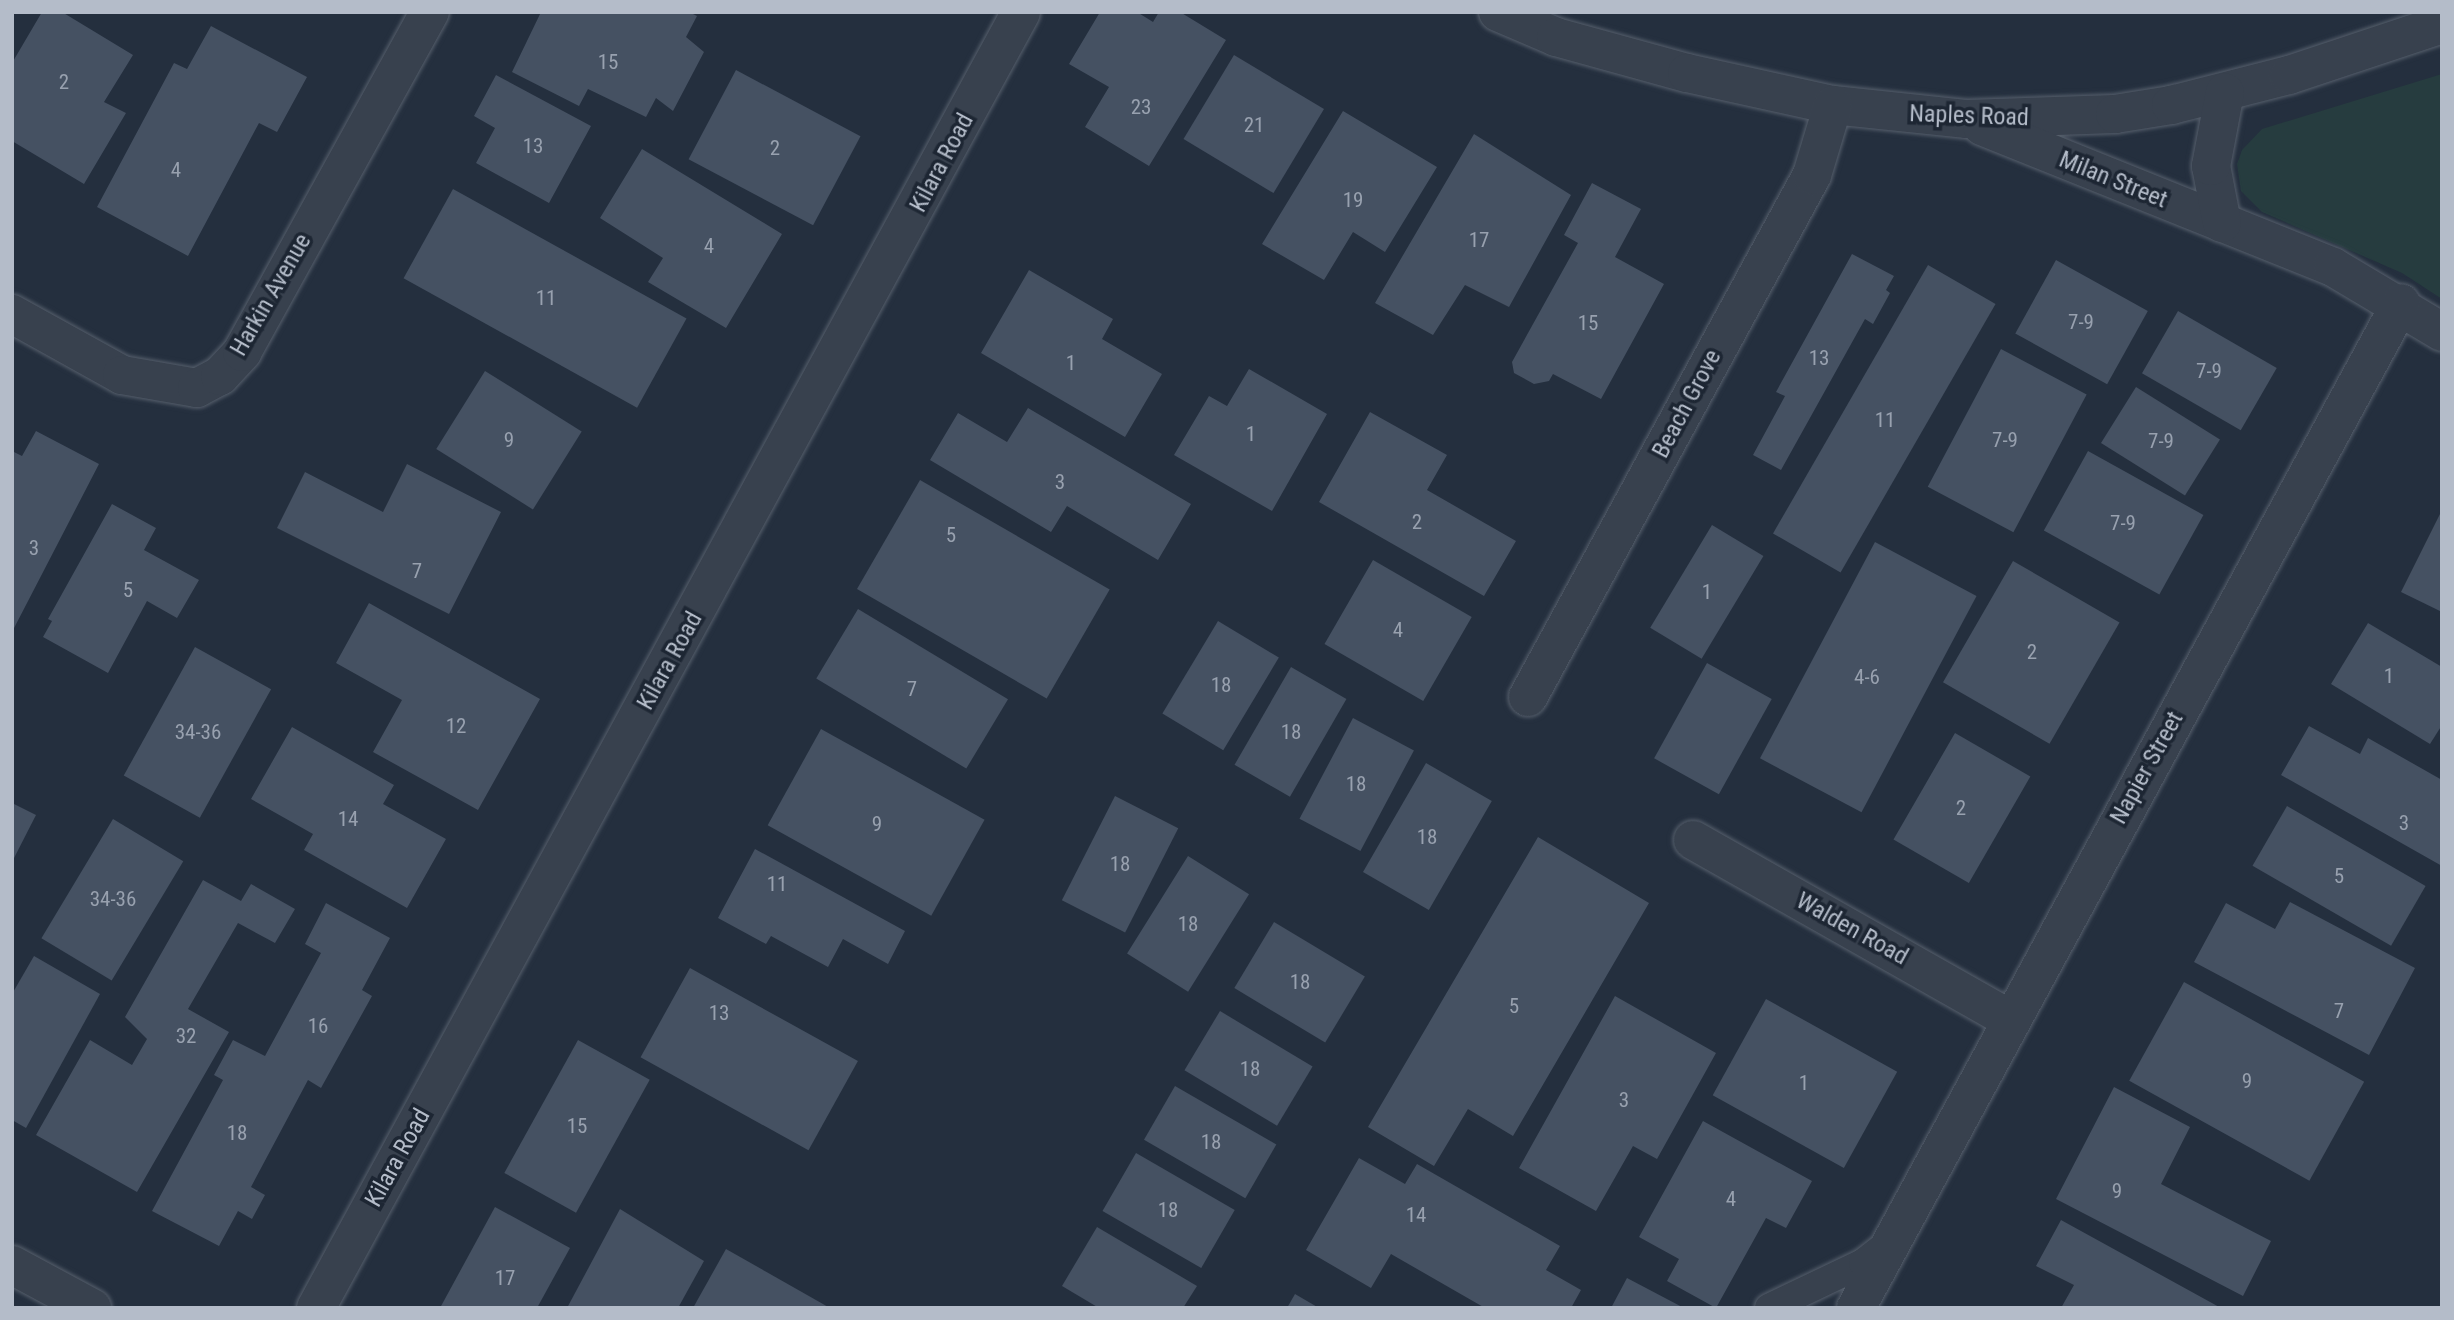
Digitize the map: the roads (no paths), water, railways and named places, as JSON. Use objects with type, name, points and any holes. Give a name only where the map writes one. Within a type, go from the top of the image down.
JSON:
[{"type":"street","name":"Harkin Avenue","points":[[12,314],[122,375],[197,388],[220,376],[242,352],[430,12]]},
{"type":"street","name":"Kilara Road","points":[[316,1308],[1021,12]]},
{"type":"street","name":"Naples Road","points":[[1498,12],[1569,41],[1833,105],[1967,119],[2115,114],[2225,92],[2442,24]]},
{"type":"street","points":[[2222,223],[2211,166],[2225,92]]},
{"type":"street","name":"Beach Grove","points":[[1528,697],[1812,175],[1833,105]]},
{"type":"street","name":"Milan Street","points":[[1967,119],[2333,267],[2401,303],[2442,332]]},
{"type":"street","name":"Napier Street","points":[[1856,1308],[2009,1019],[2401,303]]},
{"type":"street","name":"Walden Road","points":[[1693,840],[2009,1019]]},
{"type":"street","points":[[12,1265],[92,1308]]},
{"type":"lane","name":"Napier Street","points":[[1769,1308],[1863,1263],[1895,1233]]}]
